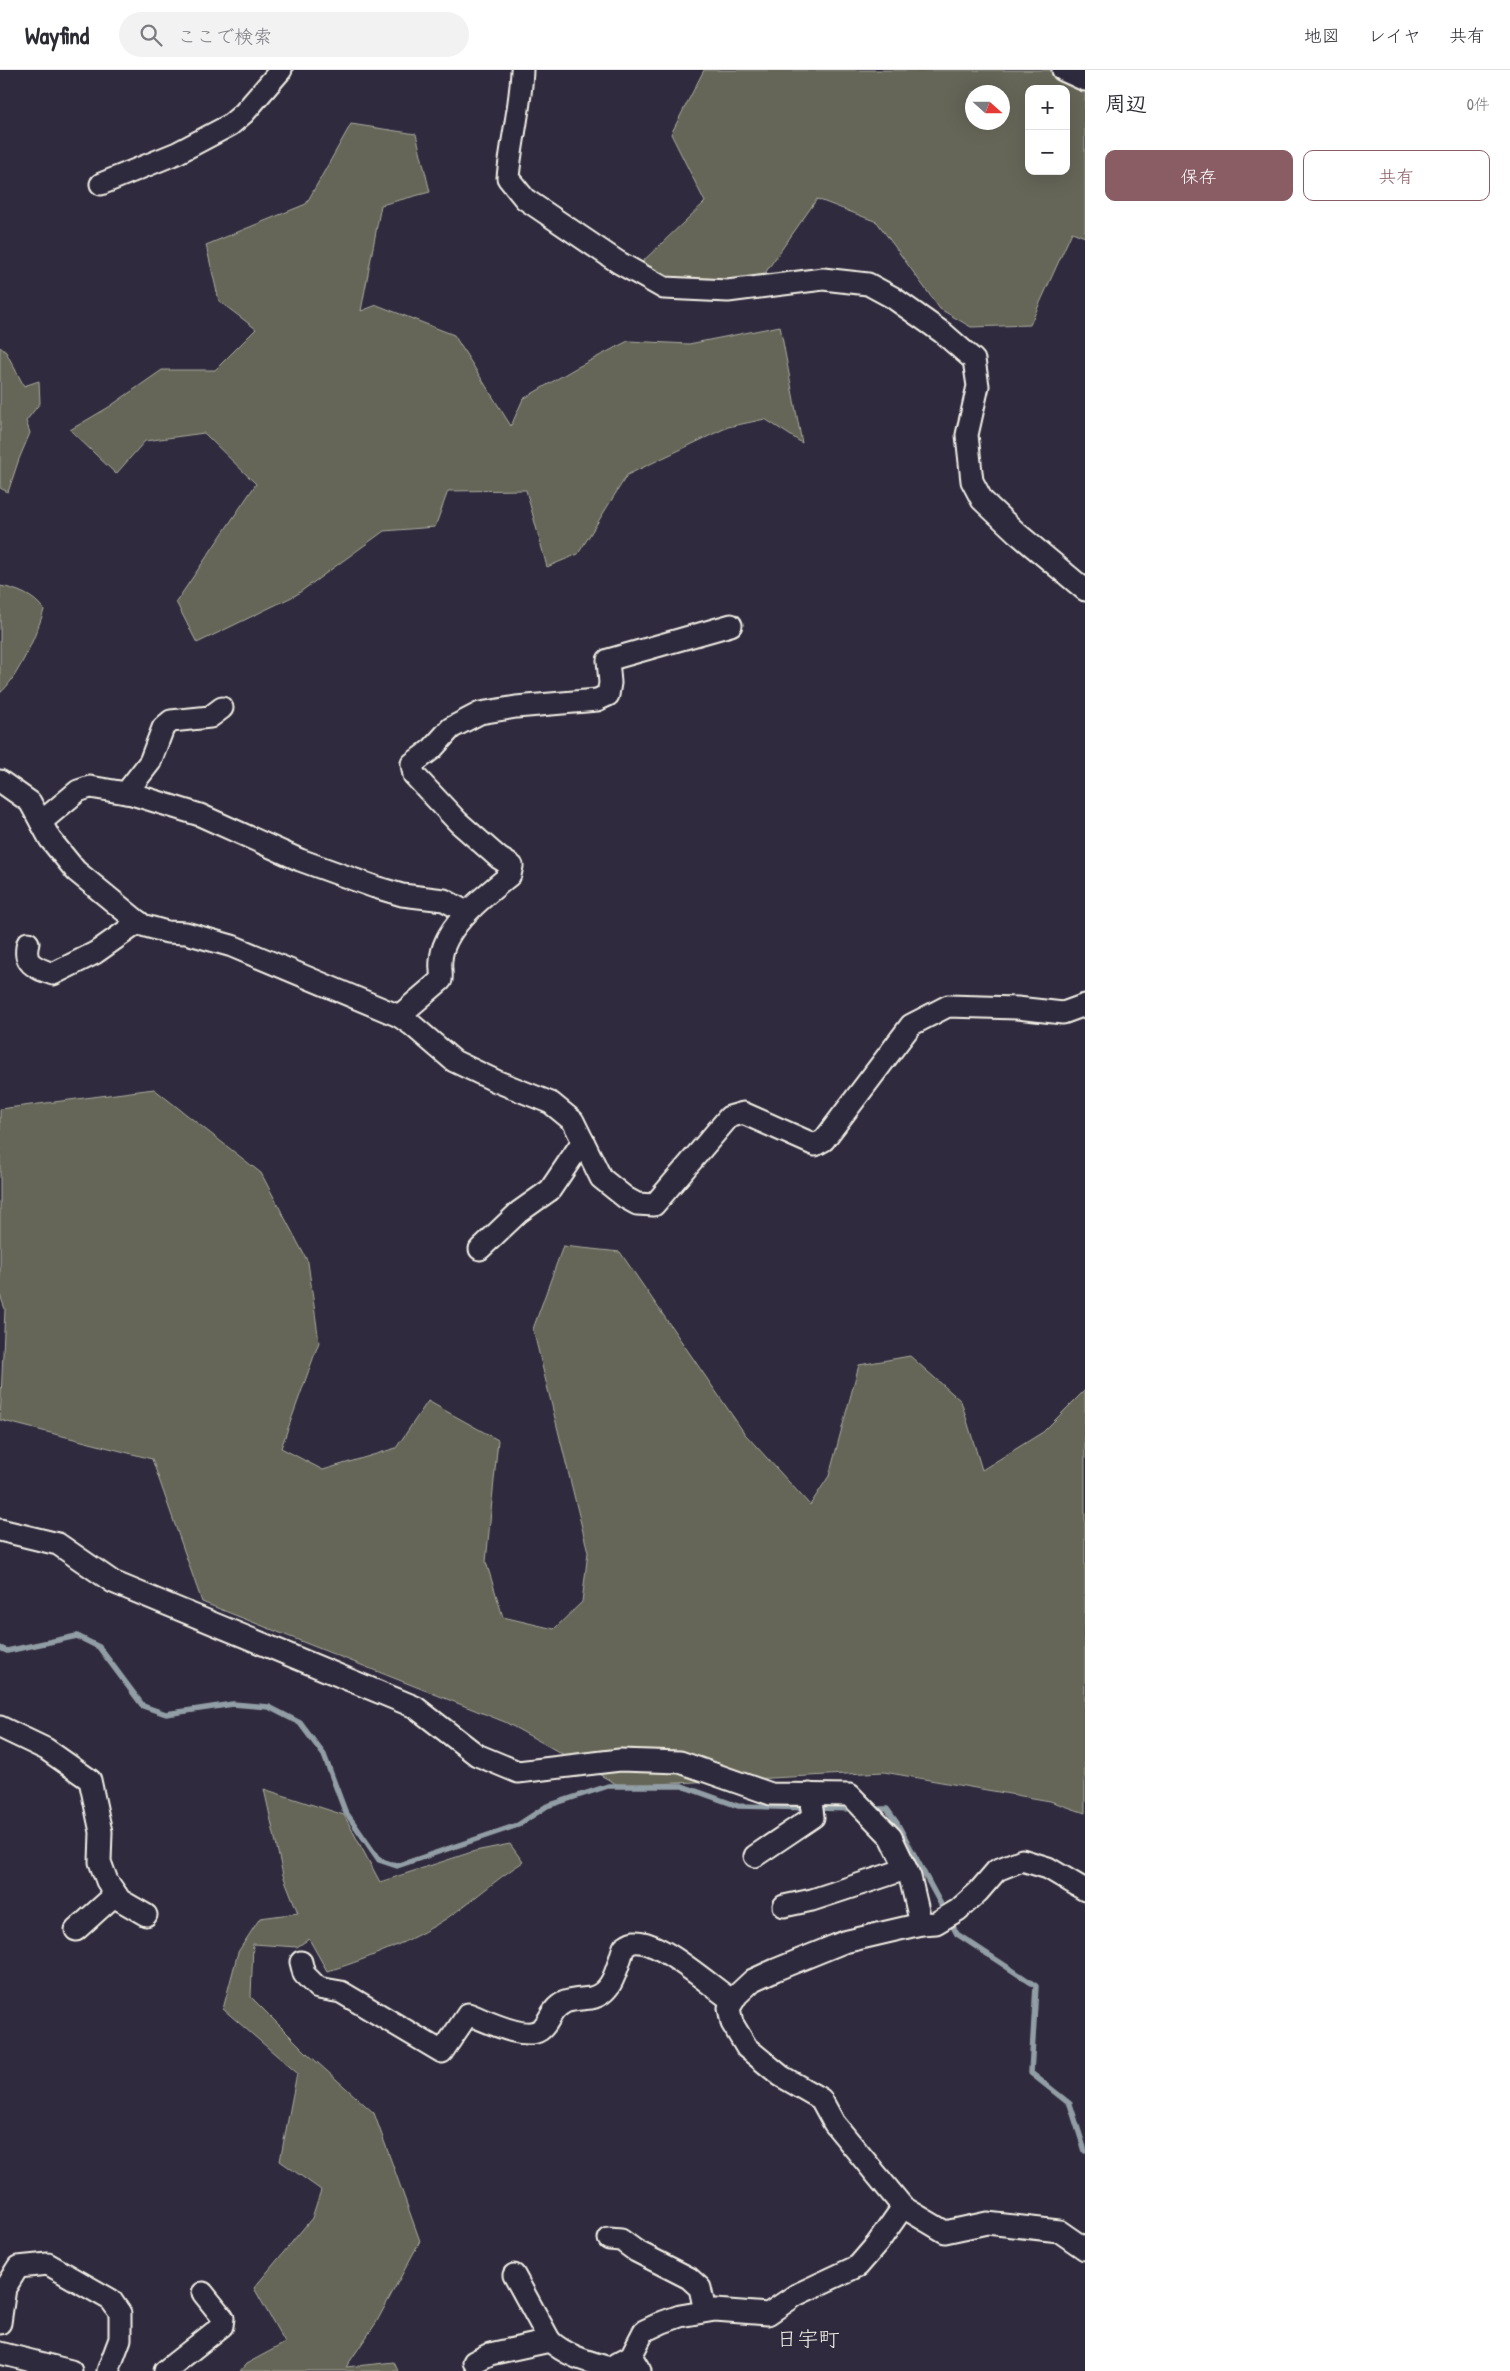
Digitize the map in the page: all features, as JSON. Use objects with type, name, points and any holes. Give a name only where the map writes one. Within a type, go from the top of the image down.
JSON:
[{"type":"street","points":[[101,184],[177,153],[230,125],[281,70]]},
{"type":"street","points":[[522,70],[518,109],[510,148],[508,178],[524,199],[618,262],[664,288],[728,291],[823,279],[868,284],[892,297],[943,333],[974,360],[978,386],[967,435],[972,481],[982,500],[1017,533],[1085,590]]},
{"type":"street","points":[[1063,70],[1085,80]]},
{"type":"street","points":[[399,1016],[441,980],[443,972],[441,960],[447,940],[466,912],[510,875],[512,866],[499,858],[458,822],[414,775],[412,764],[432,749],[451,728],[480,713],[516,707],[596,700],[608,695],[610,683],[608,660],[731,625]]},
{"type":"street","points":[[126,793],[150,762],[163,728],[171,721],[210,717],[222,708]]},
{"type":"street","points":[[0,781],[30,802],[50,840],[76,871],[139,922],[167,932],[186,933],[232,946],[399,1016],[454,1060],[551,1103],[573,1121],[601,1178],[626,1198],[637,1204],[654,1205],[729,1117],[743,1113],[815,1145],[824,1140],[911,1025],[948,1006],[1017,1008],[1063,1013],[1085,1005]]},
{"type":"street","points":[[41,822],[78,791],[90,787],[126,793],[200,815],[300,860],[375,888],[402,895],[444,900],[466,912]]},
{"type":"street","points":[[28,943],[26,951],[30,963],[36,968],[54,974],[95,953],[139,922]]},
{"type":"street","points":[[480,1250],[519,1212],[550,1190],[583,1141]]},
{"type":"street","points":[[0,1530],[58,1544],[113,1582],[415,1707],[477,1755],[518,1772],[620,1760],[680,1762],[771,1794],[811,1803],[850,1794],[890,1837],[929,1924]]},
{"type":"street","points":[[0,1727],[46,1749],[90,1780],[101,1832],[100,1862],[107,1881],[120,1900],[146,1915]]},
{"type":"street","points":[[755,1856],[811,1803]]},
{"type":"street","points":[[1085,1890],[1048,1868],[1022,1860],[997,1870],[978,1892],[958,1910],[929,1924],[844,1942],[775,1970],[753,1980],[736,1995],[729,2008],[732,2024],[747,2048],[781,2076],[821,2099],[834,2123],[903,2207],[945,2232],[987,2224],[1059,2230],[1085,2249]]},
{"type":"street","points":[[784,1906],[812,1900],[906,1870]]},
{"type":"street","points":[[76,1930],[116,1894]]},
{"type":"street","points":[[301,1962],[304,1974],[318,1988],[342,1992],[442,2052],[468,2014],[522,2034],[533,2033],[542,2029],[554,2009],[567,2001],[600,1996],[610,1986],[624,1946],[633,1942],[648,1943],[669,1954],[733,2001]]},
{"type":"street","points":[[514,2275],[550,2341],[559,2349],[582,2360],[613,2370],[616,2364],[636,2363],[644,2331],[680,2316],[705,2311],[768,2314],[796,2295],[858,2266],[877,2244],[903,2207]]},
{"type":"street","points":[[609,2239],[621,2240],[636,2251],[689,2278],[700,2288],[705,2311]]},
{"type":"street","points":[[0,2323],[5,2288],[18,2267],[48,2264],[111,2300],[120,2313],[120,2339],[108,2371]]},
{"type":"street","points":[[165,2371],[222,2326],[223,2318],[203,2293]]},
{"type":"street","points":[[474,2362],[490,2354],[550,2341]]},
{"type":"street","points":[[0,2353],[71,2371]]},
{"type":"green space","points":[[704,70],[1054,70],[1085,91],[1085,237],[1072,232],[1030,325],[971,327],[940,309],[877,222],[817,199],[758,283],[653,283],[640,264],[705,202],[671,134]]},
{"type":"green space","points":[[351,124],[416,134],[430,192],[381,205],[361,311],[377,305],[454,335],[511,426],[523,399],[574,369],[628,341],[689,344],[780,326],[802,443],[765,419],[728,427],[627,475],[578,554],[547,567],[526,490],[448,491],[435,527],[384,531],[296,595],[197,643],[176,602],[256,484],[204,433],[145,441],[116,474],[70,430],[109,407],[162,370],[215,370],[256,329],[219,301],[206,245],[306,204]]},
{"type":"green space","points":[[0,347],[6,352],[24,386],[39,381],[40,403],[26,421],[30,433],[8,492],[0,488]]},
{"type":"green space","points":[[0,586],[25,594],[36,601],[44,610],[20,667],[7,687],[0,693]]},
{"type":"green space","points":[[154,1089],[261,1173],[308,1262],[319,1342],[281,1448],[323,1470],[396,1448],[428,1401],[498,1440],[486,1562],[503,1617],[554,1629],[582,1602],[588,1552],[533,1329],[563,1246],[620,1252],[745,1434],[810,1505],[829,1476],[859,1365],[910,1356],[961,1401],[982,1470],[1043,1432],[1085,1390],[1085,1813],[1050,1801],[884,1772],[620,1786],[505,1722],[202,1602],[152,1459],[0,1420],[5,1309],[0,1295],[0,1109]]},
{"type":"green space","points":[[264,1789],[344,1815],[380,1882],[475,1851],[510,1844],[523,1862],[458,1911],[425,1932],[368,1957],[327,1971],[309,1939],[297,1947],[253,1944],[251,1997],[309,2055],[374,2113],[420,2241],[376,2323],[346,2367],[394,2362],[398,2371],[240,2371],[246,2364],[285,2343],[254,2288],[312,2218],[321,2190],[280,2161],[297,2073],[223,2009],[238,1952],[260,1918],[298,1913],[283,1875]]},
{"type":"waterway","points":[[0,1648],[7,1651],[77,1636],[99,1647],[143,1706],[166,1714],[233,1704],[269,1707],[300,1723],[324,1755],[345,1811],[379,1860],[397,1866],[518,1825],[547,1806],[608,1786],[682,1786],[738,1806],[856,1809]]},
{"type":"waterway","points":[[871,1809],[887,1809],[897,1823],[957,1934],[1036,1986],[1031,2073],[1070,2104],[1085,2151]]},
{"type":"district","name":"日宇町","points":[[808,2339]]}]
